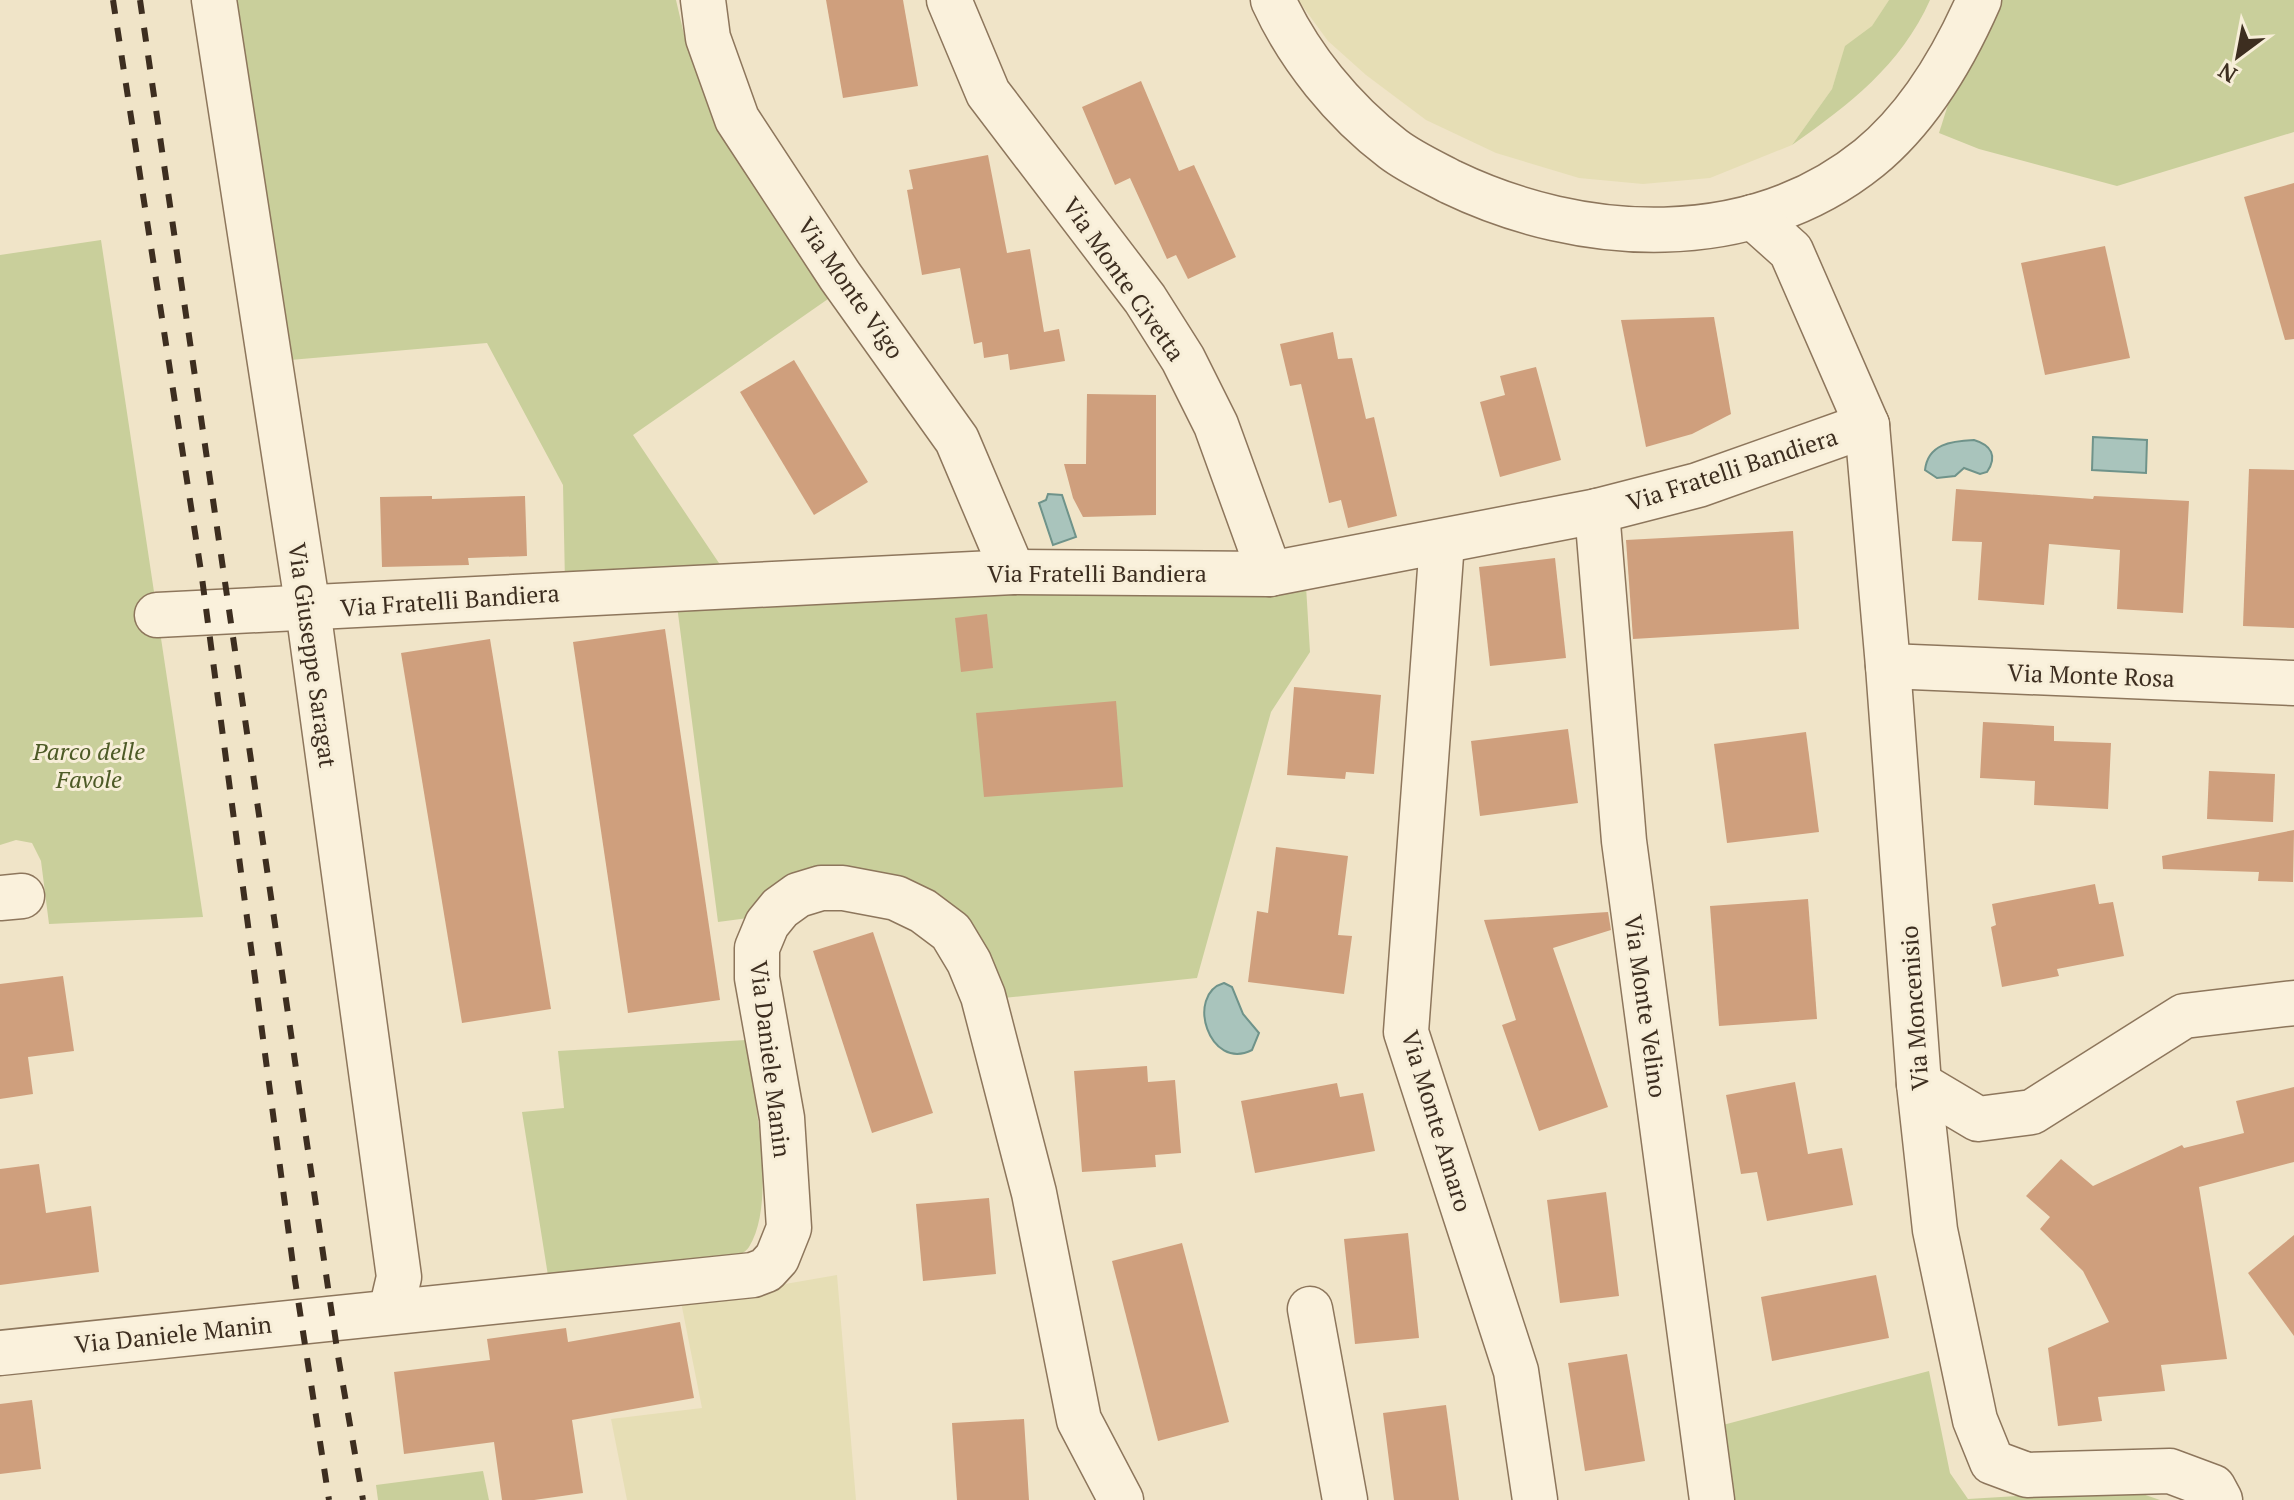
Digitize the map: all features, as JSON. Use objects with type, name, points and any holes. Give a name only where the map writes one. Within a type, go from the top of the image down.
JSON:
[{"type":"street","name":"Via Giuseppe Saragat","points":[[214,0],[308,609],[399,1277],[391,1311]]},
{"type":"street","name":"Via Monte Vigo","points":[[703,0],[708,38],[737,119],[840,276],[957,440],[1013,572]]},
{"type":"street","name":"Via Monte Civetta","points":[[949,0],[988,93],[1145,299],[1183,359],[1216,425],[1270,574]]},
{"type":"street","points":[[1273,0],[1327,87],[1395,151],[1478,194],[1520,211],[1618,230],[1661,231],[1753,217],[1789,204],[1837,179],[1868,158],[1896,132],[1938,77],[1979,0]]},
{"type":"street","name":"Via Moncenisio","points":[[1753,217],[1791,251],[1867,425],[1919,1084],[1935,1230],[1975,1420],[1992,1462],[2027,1475],[2170,1471],[2213,1487],[2220,1500]]},
{"type":"street","name":"Via Fratelli Bandiera","points":[[157,615],[1013,572],[1270,574],[1597,511],[1698,485],[1867,425]]},
{"type":"street","name":"Via Monte Velino","points":[[1597,511],[1624,841],[1712,1500]]},
{"type":"street","name":"Via Monte Amaro","points":[[1442,542],[1406,1032],[1516,1371],[1535,1500]]},
{"type":"street","name":"Via Monte Rosa","points":[[1888,666],[2294,683]]},
{"type":"street","name":"Via Daniele Manin","points":[[0,1353],[753,1275],[766,1270],[777,1258],[789,1228],[782,1118],[757,978],[757,948],[773,916],[798,895],[821,888],[843,888],[896,898],[923,911],[951,932],[969,962],[983,996],[1034,1193],[1079,1420],[1121,1500]]},
{"type":"street","points":[[1919,1084],[1978,1119],[2032,1112],[2184,1016],[2294,1003]]},
{"type":"street","points":[[1310,1309],[1345,1500]]},
{"type":"shaded area","points":[[1298,0],[1889,0],[1872,27],[1846,46],[1832,89],[1792,145],[1710,178],[1643,184],[1579,178],[1496,153],[1426,120],[1366,75],[1328,41]]},
{"type":"shaded area","points":[[837,1275],[856,1500],[627,1500],[611,1419],[702,1408],[681,1302]]},
{"type":"green space","points":[[232,0],[676,0],[686,43],[748,165],[828,299],[633,435],[725,572],[565,582],[563,485],[487,343],[290,360]]},
{"type":"green space","points":[[1889,0],[1930,0],[1904,44],[1872,82],[1834,115],[1792,145],[1832,89],[1845,46],[1872,26]]},
{"type":"green space","points":[[1988,0],[2294,0],[2294,132],[2117,186],[1979,149],[1939,133]]},
{"type":"green space","name":"Parco delle Favole","points":[[101,240],[203,917],[49,924],[41,861],[32,843],[16,840],[0,845],[0,255]]},
{"type":"green space","points":[[1306,586],[1310,652],[1271,712],[1197,978],[1003,998],[892,879],[756,917],[718,922],[676,598],[1097,593]]},
{"type":"green space","points":[[746,1040],[763,1175],[762,1203],[749,1247],[729,1262],[549,1282],[522,1112],[564,1108],[558,1051]]},
{"type":"green space","points":[[1929,1371],[1950,1473],[1968,1499],[2128,1489],[2160,1500],[1729,1500],[1719,1426]]},
{"type":"green space","points":[[483,1471],[489,1500],[378,1500],[376,1485]]},
{"type":"water","points":[[2093,437],[2147,440],[2146,473],[2092,470]]},
{"type":"water","points":[[1974,440],[1991,452],[1992,461],[1987,472],[1980,474],[1964,468],[1955,476],[1937,478],[1925,470],[1927,461],[1936,449],[1957,441]]},
{"type":"water","points":[[1048,494],[1062,495],[1076,537],[1053,545],[1039,503],[1046,500]]},
{"type":"water","points":[[1224,983],[1232,987],[1243,1014],[1259,1033],[1252,1050],[1237,1054],[1224,1050],[1207,1029],[1204,1015],[1206,1001],[1212,990]]},
{"type":"building","points":[[826,0],[903,0],[918,86],[843,98]]},
{"type":"building","points":[[1141,81],[1179,171],[1194,165],[1236,257],[1188,279],[1176,255],[1167,259],[1130,178],[1115,185],[1082,107]]},
{"type":"building","points":[[988,155],[1007,253],[1030,249],[1044,332],[1059,329],[1065,361],[1010,370],[1008,354],[984,358],[982,342],[974,344],[960,268],[922,275],[907,190],[913,189],[909,170]]},
{"type":"building","points":[[2294,183],[2294,339],[2285,340],[2244,197]]},
{"type":"building","points":[[2105,246],[2130,358],[2045,375],[2021,263]]},
{"type":"building","points":[[1714,317],[1731,414],[1692,434],[1646,447],[1621,320]]},
{"type":"building","points":[[1333,332],[1338,359],[1352,358],[1366,419],[1374,417],[1397,516],[1348,528],[1341,500],[1329,503],[1301,384],[1290,386],[1280,344]]},
{"type":"building","points":[[794,360],[868,482],[814,515],[740,392]]},
{"type":"building","points":[[1536,367],[1561,460],[1500,477],[1480,402],[1505,395],[1500,376]]},
{"type":"building","points":[[1087,394],[1156,395],[1156,515],[1083,517],[1073,498],[1064,464],[1086,464]]},
{"type":"building","points":[[2249,469],[2294,470],[2294,628],[2243,626]]},
{"type":"building","points":[[1956,489],[2093,499],[2094,496],[2189,501],[2183,613],[2117,609],[2120,550],[2049,544],[2044,605],[1978,600],[1982,542],[1952,541]]},
{"type":"building","points":[[432,496],[432,499],[525,496],[527,556],[468,558],[469,565],[382,567],[380,497]]},
{"type":"building","points":[[1793,531],[1799,629],[1633,639],[1626,540]]},
{"type":"building","points":[[1555,558],[1566,658],[1490,666],[1479,567]]},
{"type":"building","points":[[987,614],[993,668],[961,672],[955,618]]},
{"type":"building","points":[[665,629],[720,1000],[628,1013],[573,642]]},
{"type":"building","points":[[490,639],[551,1009],[462,1023],[401,653]]},
{"type":"building","points":[[1294,687],[1381,695],[1374,774],[1346,772],[1345,779],[1287,775]]},
{"type":"building","points":[[1116,701],[1123,787],[984,797],[976,713]]},
{"type":"building","points":[[1983,722],[2054,726],[2054,741],[2111,743],[2108,809],[2034,805],[2035,781],[1980,778]]},
{"type":"building","points":[[1568,729],[1578,803],[1480,816],[1471,741]]},
{"type":"building","points":[[1806,732],[1819,832],[1727,843],[1714,744]]},
{"type":"building","points":[[2209,771],[2275,774],[2273,822],[2207,819]]},
{"type":"building","points":[[2294,830],[2293,882],[2258,881],[2259,872],[2163,869],[2162,856]]},
{"type":"building","points":[[1276,847],[1348,856],[1338,935],[1352,936],[1344,994],[1248,982],[1257,911],[1268,913]]},
{"type":"building","points":[[2095,884],[2099,904],[2113,902],[2124,956],[2057,969],[2059,976],[2002,987],[1991,927],[1996,925],[1992,904]]},
{"type":"building","points":[[1808,899],[1817,1019],[1719,1026],[1710,906]]},
{"type":"building","points":[[1608,912],[1611,930],[1553,948],[1608,1107],[1539,1131],[1502,1025],[1516,1020],[1484,920]]},
{"type":"building","points":[[873,932],[933,1113],[872,1133],[813,951]]},
{"type":"building","points":[[63,976],[74,1051],[28,1057],[33,1094],[0,1099],[0,984]]},
{"type":"building","points":[[1147,1066],[1148,1082],[1175,1080],[1181,1153],[1155,1155],[1156,1167],[1082,1172],[1074,1071]]},
{"type":"building","points":[[1795,1082],[1808,1154],[1842,1148],[1853,1205],[1767,1221],[1757,1172],[1741,1174],[1726,1095]]},
{"type":"building","points":[[1337,1083],[1340,1097],[1363,1093],[1375,1151],[1255,1173],[1241,1101]]},
{"type":"building","points":[[2294,1087],[2294,1162],[2199,1187],[2227,1359],[2161,1365],[2165,1391],[2098,1397],[2102,1421],[2058,1426],[2048,1348],[2109,1322],[2083,1271],[2040,1229],[2050,1217],[2026,1196],[2061,1159],[2093,1186],[2182,1145],[2184,1148],[2244,1133],[2236,1101]]},
{"type":"building","points":[[39,1164],[46,1213],[91,1206],[99,1272],[0,1285],[0,1169]]},
{"type":"building","points":[[1606,1192],[1619,1296],[1560,1303],[1547,1200]]},
{"type":"building","points":[[989,1198],[996,1274],[923,1281],[916,1204]]},
{"type":"building","points":[[1408,1233],[1419,1338],[1355,1344],[1344,1239]]},
{"type":"building","points":[[2294,1235],[2294,1336],[2248,1273]]},
{"type":"building","points":[[1182,1243],[1229,1422],[1158,1441],[1112,1261]]},
{"type":"building","points":[[1876,1275],[1889,1338],[1772,1361],[1761,1297]]},
{"type":"building","points":[[680,1322],[694,1398],[572,1420],[583,1493],[534,1500],[502,1500],[494,1442],[404,1454],[394,1372],[490,1360],[487,1339],[566,1328],[568,1342]]},
{"type":"building","points":[[1627,1354],[1645,1461],[1585,1471],[1568,1363]]},
{"type":"building","points":[[32,1400],[41,1469],[0,1474],[0,1404]]},
{"type":"building","points":[[1446,1405],[1459,1500],[1394,1500],[1383,1413]]},
{"type":"building","points":[[1024,1419],[1029,1500],[957,1500],[952,1423]]},
{"type":"railway","points":[[113,0],[202,578],[295,1280],[329,1500]]},
{"type":"railway","points":[[140,0],[338,1356],[363,1500]]}]
